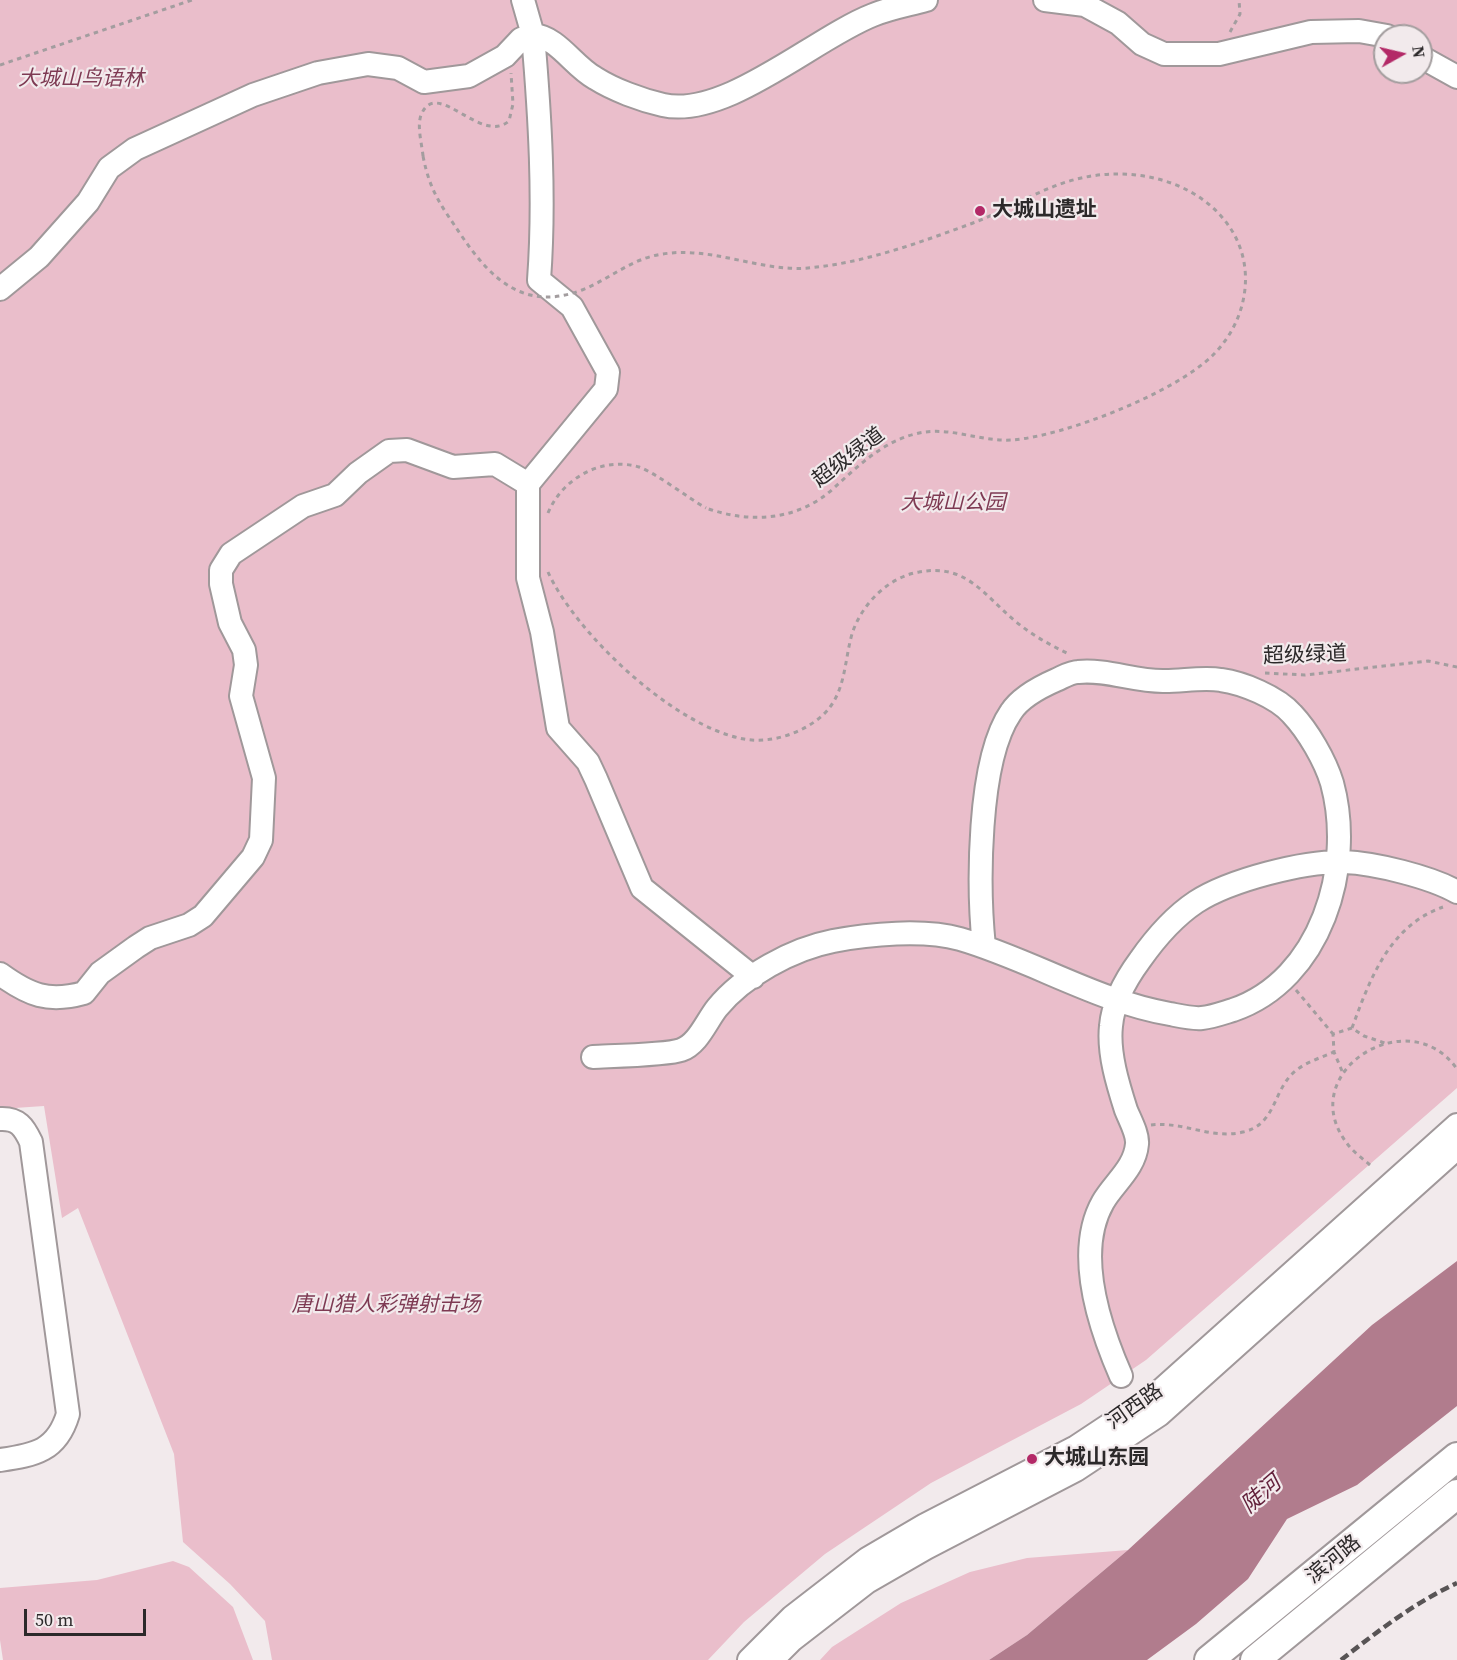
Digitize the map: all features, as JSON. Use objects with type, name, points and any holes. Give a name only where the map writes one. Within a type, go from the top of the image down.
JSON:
[{"type":"main road","name":"滨河路","points":[[1209,1660],[1457,1457]]},
{"type":"main road","name":"滨河路","points":[[1255,1660],[1457,1494]]},
{"type":"street","points":[[523,0],[533,35],[540,134],[542,234],[539,280],[572,307],[608,372],[606,389],[528,484],[528,578],[542,632],[558,728],[588,762],[642,888],[753,977]]},
{"type":"street","points":[[0,289],[39,257],[88,202],[109,168],[135,149],[253,96],[318,73],[368,64],[398,68],[424,82],[469,76],[505,56],[521,39],[533,35],[545,36],[594,78],[631,94],[664,105],[704,105],[744,87],[800,53],[872,15],[926,0]]},
{"type":"street","points":[[1045,0],[1085,5],[1118,23],[1142,44],[1164,54],[1219,54],[1311,32],[1359,31],[1373,34]]},
{"type":"street","points":[[1433,64],[1457,77]]},
{"type":"street","points":[[0,974],[31,993],[52,999],[84,993],[100,973],[136,947],[150,938],[189,925],[203,916],[253,856],[261,840],[264,778],[241,696],[246,665],[244,650],[230,623],[221,584],[221,570],[231,554],[303,506],[335,495],[358,473],[389,451],[407,450],[453,467],[495,464],[528,484]]},
{"type":"street","points":[[593,1057],[682,1050],[700,1034],[718,1006],[753,977],[788,956],[830,942],[894,934],[955,938],[984,947],[1083,989],[1151,1011],[1198,1019],[1235,1009],[1271,991],[1299,963],[1318,931],[1331,895],[1339,848],[1332,782],[1319,753],[1291,711],[1258,692],[1220,680],[1151,682],[1076,672],[1041,687],[1012,710],[998,739],[989,779],[979,896],[984,947]]},
{"type":"street","points":[[1121,1377],[1106,1341],[1096,1307],[1091,1269],[1093,1234],[1102,1204],[1115,1183],[1130,1166],[1137,1143],[1119,1089],[1110,1025],[1122,985],[1151,944],[1196,902],[1246,880],[1280,871],[1344,862],[1440,883],[1453,898]]},
{"type":"street","points":[[0,1119],[11,1118],[23,1126],[32,1142],[68,1414],[63,1430],[50,1445],[32,1456],[0,1460]]},
{"type":"street","name":"河西路","points":[[749,1660],[792,1617],[867,1559],[925,1525],[1076,1447],[1159,1392],[1457,1125]]},
{"type":"street","name":"河西路","points":[[772,1660],[792,1640],[867,1582],[926,1548],[1076,1470],[1159,1415],[1457,1148]]},
{"type":"path","points":[[0,65],[192,0]]},
{"type":"path","points":[[1219,54],[1240,14],[1239,0]]},
{"type":"path","name":"超级绿道","points":[[513,89],[509,121],[501,128],[490,129],[452,107],[439,104],[428,106],[421,114],[420,124],[425,164],[434,196],[481,264],[499,281],[528,295],[560,296],[582,290],[629,263],[663,254],[695,253],[779,268],[810,268],[880,254],[957,229],[1086,177],[1134,175],[1158,178],[1182,187],[1223,218],[1243,254],[1246,275],[1239,314],[1226,340],[1211,357],[1163,388],[1128,406],[1041,434],[1012,440],[986,439],[942,430],[903,437],[876,452],[812,504],[790,513],[750,519],[737,518],[706,508],[639,468],[618,465],[585,472],[561,491],[544,520]]},
{"type":"path","points":[[545,566],[567,605],[619,664],[651,691],[694,718],[722,733],[744,739],[763,740],[784,736],[805,728],[823,715],[836,699],[852,633],[861,615],[882,589],[907,575],[945,571],[962,576],[979,586],[1031,633],[1075,656]]},
{"type":"path","name":"超级绿道","points":[[1260,673],[1305,675],[1428,661],[1457,667]]},
{"type":"path","points":[[1352,1028],[1369,982],[1391,943],[1431,911],[1453,898]]},
{"type":"path","points":[[1285,977],[1333,1034],[1334,1052],[1343,1072]]},
{"type":"path","points":[[1333,1034],[1352,1028]]},
{"type":"path","points":[[1352,1028],[1364,1036],[1386,1044]]},
{"type":"path","points":[[1370,1165],[1346,1143],[1337,1126],[1333,1101],[1343,1072],[1362,1052],[1386,1044],[1408,1042],[1430,1045],[1447,1055],[1457,1069]]},
{"type":"path","points":[[1132,1128],[1168,1123],[1218,1134],[1243,1133],[1257,1127],[1268,1118],[1291,1075],[1303,1066],[1334,1052]]},
{"type":"green space","name":"大城山公园","points":[[0,0],[1457,0],[1457,1088],[1146,1360],[1081,1404],[931,1483],[825,1554],[744,1622],[708,1660],[272,1660],[265,1621],[230,1584],[183,1542],[174,1454],[78,1208],[62,1218],[44,1106],[0,1109]]},
{"type":"green space","points":[[1128,1550],[1027,1635],[989,1660],[820,1660],[832,1647],[901,1603],[970,1572],[1027,1558]]},
{"type":"green space","points":[[173,1561],[189,1567],[233,1607],[253,1660],[3,1660],[0,1640],[0,1588],[97,1580]]},
{"type":"water","name":"陡河","points":[[1457,1261],[1457,1406],[1357,1485],[1287,1519],[1248,1579],[1196,1624],[1147,1660],[989,1660],[1027,1635],[1128,1550],[1372,1325]]},
{"type":"railway","points":[[1341,1660],[1411,1609],[1457,1583]]},
{"type":"place","name":"大城山遗址","points":[[980,211]]},
{"type":"place","name":"大城山东园","points":[[1032,1459]]},
{"type":"park label","name":"大城山鸟语林","points":[[81,80]]},
{"type":"park label","name":"唐山猎人彩弹射击场","points":[[386,1306]]}]
